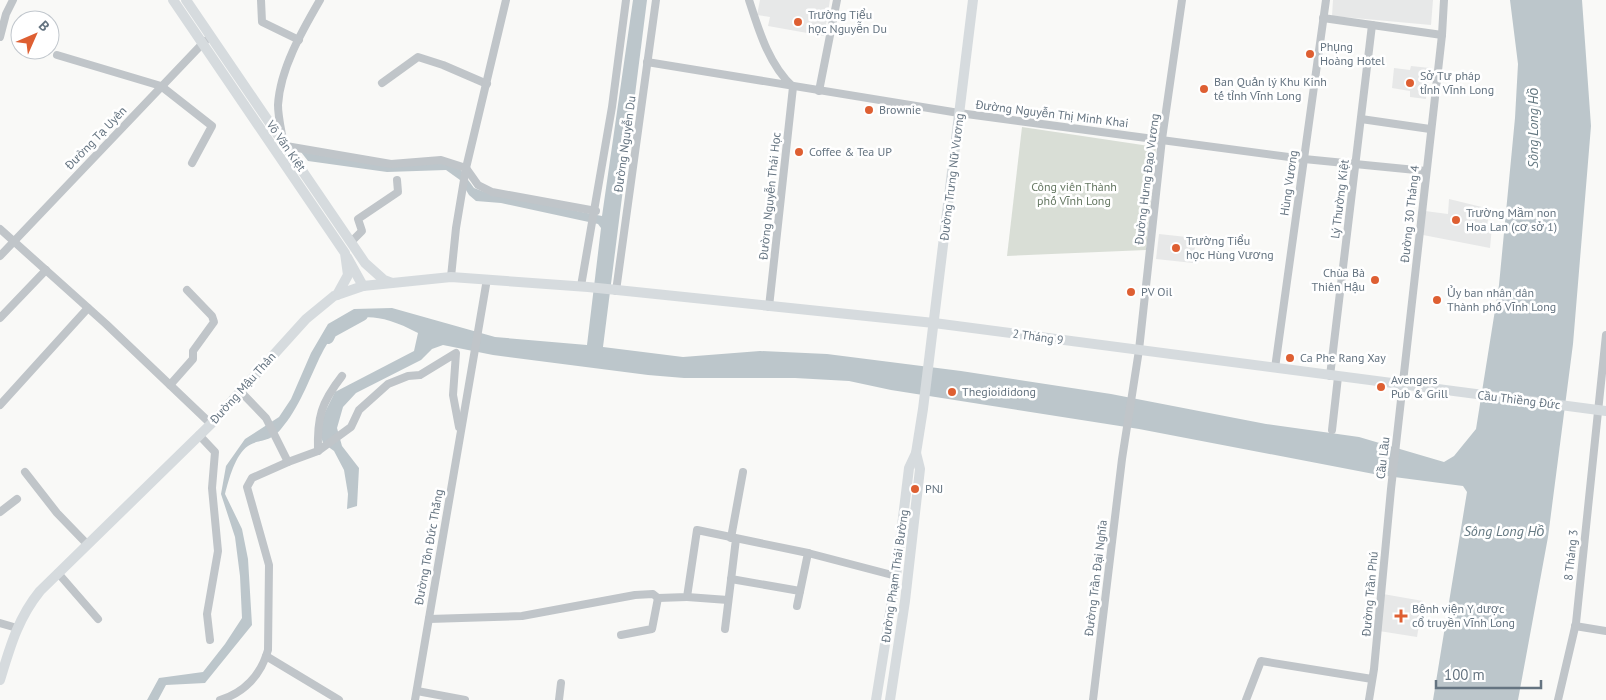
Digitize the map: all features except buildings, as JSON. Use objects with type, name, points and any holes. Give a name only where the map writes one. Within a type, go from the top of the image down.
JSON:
[{"type":"main road","name":"Võ Văn Kiệt","points":[[173,0],[285,144],[367,265],[384,280],[393,284]]},
{"type":"main road","name":"Võ Văn Kiệt","points":[[186,0],[206,40],[345,253],[363,286]]},
{"type":"main road","name":"Đường Trưng Nữ Vương","points":[[923,409],[973,0]]},
{"type":"main road","points":[[336,296],[348,275],[345,253],[353,244]]},
{"type":"main road","points":[[363,286],[367,265]]},
{"type":"main road","name":"Đường Mậu Thân","points":[[0,680],[17,628],[27,608],[87,544],[211,424],[306,319],[336,296],[363,286],[451,277],[615,291]]},
{"type":"main road","name":"2 Tháng 9","points":[[615,291],[934,323],[1138,356],[1275,368],[1463,393]]},
{"type":"main road","name":"Cầu Thiềng Đức","points":[[1463,393],[1602,411]]},
{"type":"main road","name":"Đường Phạm Thái Bường","points":[[876,700],[896,576],[909,468],[916,452],[923,409]]},
{"type":"main road","name":"Đường Phạm Thái Bường","points":[[890,700],[920,469],[916,452]]},
{"type":"main road","points":[[896,576],[907,578]]},
{"type":"street","points":[[0,37],[6,14],[13,0]]},
{"type":"street","points":[[261,0],[262,22],[299,40]]},
{"type":"street","points":[[320,0],[299,40],[284,76],[278,105],[285,144],[391,164],[441,160],[466,170],[478,185],[492,192],[596,211]]},
{"type":"street","points":[[451,277],[461,195],[506,0]]},
{"type":"street","points":[[585,287],[590,240],[596,211],[626,0]]},
{"type":"street","name":"Đường Nguyễn Du","points":[[615,291],[656,0]]},
{"type":"street","points":[[749,0],[760,37],[781,76],[794,87]]},
{"type":"street","points":[[819,91],[836,0]]},
{"type":"street","name":"Đường Hưng Đạo Vương","points":[[1122,458],[1138,356],[1162,139],[1182,0]]},
{"type":"street","name":"Hùng Vương","points":[[1275,368],[1326,0]]},
{"type":"street","name":"Đường 30 Tháng 4","points":[[1398,430],[1442,34],[1444,0]]},
{"type":"street","points":[[1323,18],[1442,34]]},
{"type":"street","name":"Lý Thường Kiệt","points":[[1332,430],[1334,376],[1372,25]]},
{"type":"street","name":"Đường Tạ Uyên","points":[[0,256],[206,40]]},
{"type":"street","points":[[60,56],[161,86],[212,126],[192,163]]},
{"type":"street","points":[[382,84],[418,57],[443,65],[487,84]]},
{"type":"street","name":"Đường Nguyễn Thị Minh Khai","points":[[647,62],[959,113],[1304,159],[1426,171]]},
{"type":"street","name":"Đường Nguyễn Thái Học","points":[[769,306],[794,87]]},
{"type":"street","points":[[1361,119],[1430,129]]},
{"type":"street","points":[[353,244],[362,231],[358,219],[398,192],[397,180]]},
{"type":"street","points":[[0,229],[88,308],[211,424]]},
{"type":"street","points":[[0,318],[46,270]]},
{"type":"street","name":"Đường Tôn Đức Thắng","points":[[415,700],[487,279]]},
{"type":"street","points":[[170,385],[193,359],[193,350],[214,322],[212,316],[187,290]]},
{"type":"street","points":[[0,405],[88,308]]},
{"type":"street","name":"8 Tháng 3","points":[[1558,700],[1575,626],[1602,411],[1606,335]]},
{"type":"street","points":[[220,700],[247,688],[266,656],[269,634],[269,565],[247,487],[252,478],[318,451],[351,427],[359,410],[388,384],[408,376],[420,375],[456,353],[453,395],[460,431]]},
{"type":"street","points":[[318,451],[318,425],[322,407],[342,376]]},
{"type":"street","points":[[241,392],[266,418],[288,462]]},
{"type":"street","name":"Cầu Lầu","points":[[1391,489],[1398,430]]},
{"type":"street","points":[[199,435],[215,452],[212,488],[218,551],[207,614],[210,640]]},
{"type":"street","name":"Đường Trần Đại Nghĩa","points":[[1093,700],[1122,458]]},
{"type":"street","points":[[25,472],[57,513],[87,544]]},
{"type":"street","points":[[725,629],[731,579],[733,538],[743,472]]},
{"type":"street","name":"Đường Trần Phú","points":[[1369,700],[1391,489]]},
{"type":"street","points":[[0,512],[17,499]]},
{"type":"street","points":[[687,597],[697,530],[808,552],[896,576]]},
{"type":"street","points":[[797,606],[808,552]]},
{"type":"street","points":[[58,573],[98,619]]},
{"type":"street","points":[[731,579],[800,591]]},
{"type":"street","points":[[429,619],[522,616],[635,595],[652,594],[658,598],[687,597],[728,600]]},
{"type":"street","points":[[621,634],[652,629],[658,598]]},
{"type":"street","points":[[0,623],[17,628]]},
{"type":"street","points":[[1575,626],[1606,631]]},
{"type":"street","points":[[266,656],[339,700]]},
{"type":"street","points":[[1246,700],[1261,661],[1372,679]]},
{"type":"street","points":[[559,700],[561,683]]},
{"type":"street","points":[[416,691],[464,700]]},
{"type":"shaded area","name":"Trường Tiểu học Nguyễn Du","points":[[760,0],[830,0],[824,36],[768,26],[770,17],[757,15]]},
{"type":"shaded area","points":[[1333,0],[1433,0],[1431,25],[1332,16]]},
{"type":"shaded area","name":"Sở Tư pháp tỉnh Vĩnh Long","points":[[1411,66],[1430,68],[1426,99],[1410,97],[1410,91],[1392,88],[1394,68],[1410,70]]},
{"type":"shaded area","name":"Trường Mầm non Hoa Lan (cơ sở 1)","points":[[1449,199],[1490,209],[1487,225],[1492,226],[1490,248],[1423,235],[1425,211],[1448,214]]},
{"type":"shaded area","name":"Trường Tiểu học Hùng Vương","points":[[1159,234],[1196,238],[1193,263],[1156,259]]},
{"type":"shaded area","name":"Bệnh viện Y dược cổ truyền Vĩnh Long","points":[[1383,594],[1423,601],[1417,637],[1379,631]]},
{"type":"green space","name":"Công viên Thành phố Vĩnh Long","points":[[1022,127],[1156,147],[1146,250],[1007,256]]},
{"type":"water","name":"Sông Long Hồ","points":[[633,0],[647,0],[603,347],[683,357],[760,351],[827,354],[961,371],[1111,394],[1266,424],[1359,437],[1444,462],[1454,456],[1476,429],[1499,285],[1515,118],[1518,64],[1510,0],[1582,0],[1591,126],[1573,344],[1548,537],[1518,700],[1433,700],[1467,492],[1463,486],[1379,475],[1139,429],[891,390],[849,381],[795,378],[684,378],[648,375],[493,355],[443,345],[432,349],[421,360],[356,393],[343,407],[337,428],[342,446],[359,468],[357,506],[347,509],[348,494],[344,470],[334,451],[323,443],[319,430],[325,412],[335,392],[414,351],[418,333],[385,319],[360,318],[342,326],[329,341],[296,408],[281,429],[272,437],[252,444],[243,450],[236,461],[231,475],[225,494],[242,529],[248,559],[252,625],[205,683],[166,685],[158,700],[147,700],[159,678],[203,672],[242,618],[240,576],[235,537],[221,494],[226,466],[245,439],[279,417],[291,399],[311,353],[328,324],[354,309],[392,308],[495,337],[587,345],[601,228],[598,224],[501,203],[476,201],[469,195],[460,180],[446,170],[387,172],[308,161],[301,152],[367,163],[440,162],[460,169],[474,188],[490,194],[602,216]]},
{"type":"waterway","points":[[328,338],[331,332],[362,315]]},
{"type":"place","name":"Trường Tiểu học Nguyễn Du","points":[[798,22]]},
{"type":"place","name":"Phụng Hoàng Hotel","points":[[1310,54]]},
{"type":"place","name":"Sở Tư pháp tỉnh Vĩnh Long","points":[[1410,83]]},
{"type":"place","name":"Ban Quản lý Khu Kinh tế tỉnh Vĩnh Long","points":[[1204,89]]},
{"type":"place","name":"Brownie","points":[[869,110]]},
{"type":"place","name":"Coffee & Tea UP","points":[[799,152]]},
{"type":"place","name":"Trường Mầm non Hoa Lan (cơ sở 1)","points":[[1456,220]]},
{"type":"place","name":"Trường Tiểu học Hùng Vương","points":[[1176,248]]},
{"type":"place","name":"Chùa Bà Thiên Hậu","points":[[1375,280]]},
{"type":"place","name":"PV Oil","points":[[1131,292]]},
{"type":"place","name":"Ủy ban nhân dân Thành phố Vĩnh Long","points":[[1437,300]]},
{"type":"place","name":"Ca Phe Rang Xay","points":[[1290,358]]},
{"type":"place","name":"Avengers Pub & Grill","points":[[1381,387]]},
{"type":"place","name":"Thegioididong","points":[[952,392]]},
{"type":"place","name":"PNJ","points":[[915,489]]},
{"type":"place","name":"Bệnh viện Y dược cổ truyền Vĩnh Long","points":[[1401,616]]}]
